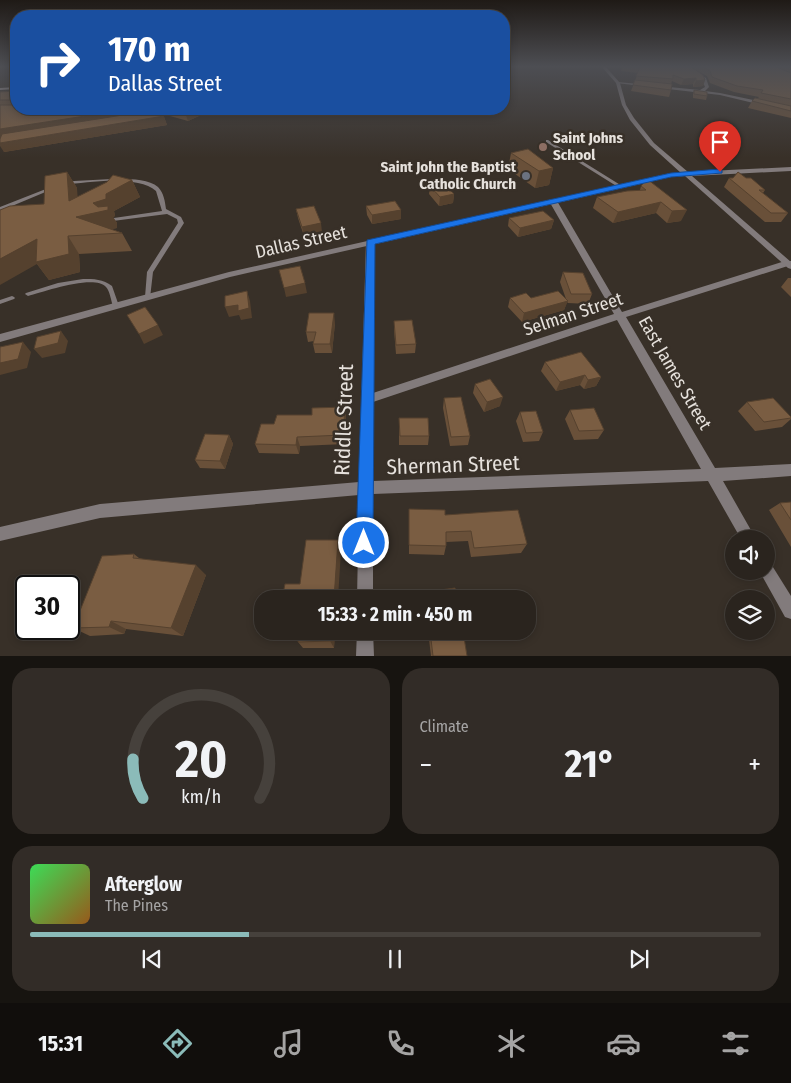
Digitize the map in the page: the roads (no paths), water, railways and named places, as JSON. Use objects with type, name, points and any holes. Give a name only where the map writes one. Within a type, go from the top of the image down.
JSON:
[{"type":"street","points":[[622,97],[632,119],[652,144],[789,264]]},
{"type":"street","points":[[724,97],[791,110]]},
{"type":"street","name":"Dallas Street","points":[[0,338],[148,297],[370,242],[620,186],[684,173],[791,169]]},
{"type":"street","name":"East James Street","points":[[553,201],[744,530]]},
{"type":"street","name":"Riddle Street","points":[[365,590],[364,488],[369,399],[370,242]]},
{"type":"street","name":"Selman Street","points":[[369,399],[619,316],[789,264]]},
{"type":"street","name":"Sherman Street","points":[[0,534],[100,511],[364,488],[712,475],[791,470]]},
{"type":"street","points":[[772,580],[791,612]]},
{"type":"street","points":[[365,640],[365,656]]},
{"type":"lane","points":[[150,116],[157,115]]},
{"type":"lane","points":[[547,141],[620,186]]},
{"type":"lane","points":[[0,209],[32,194],[64,184],[108,180],[155,187],[161,194],[164,210],[179,218],[181,223],[150,272],[148,297]]},
{"type":"lane","points":[[107,221],[167,212]]},
{"type":"lane","points":[[28,294],[68,283],[100,281],[110,287],[116,306]]},
{"type":"lane","points":[[0,302],[12,298]]},
{"type":"place","name":"Saint Johns School","points":[[543,147]]},
{"type":"place","name":"Saint John the Baptist Catholic Church","points":[[526,176]]}]
